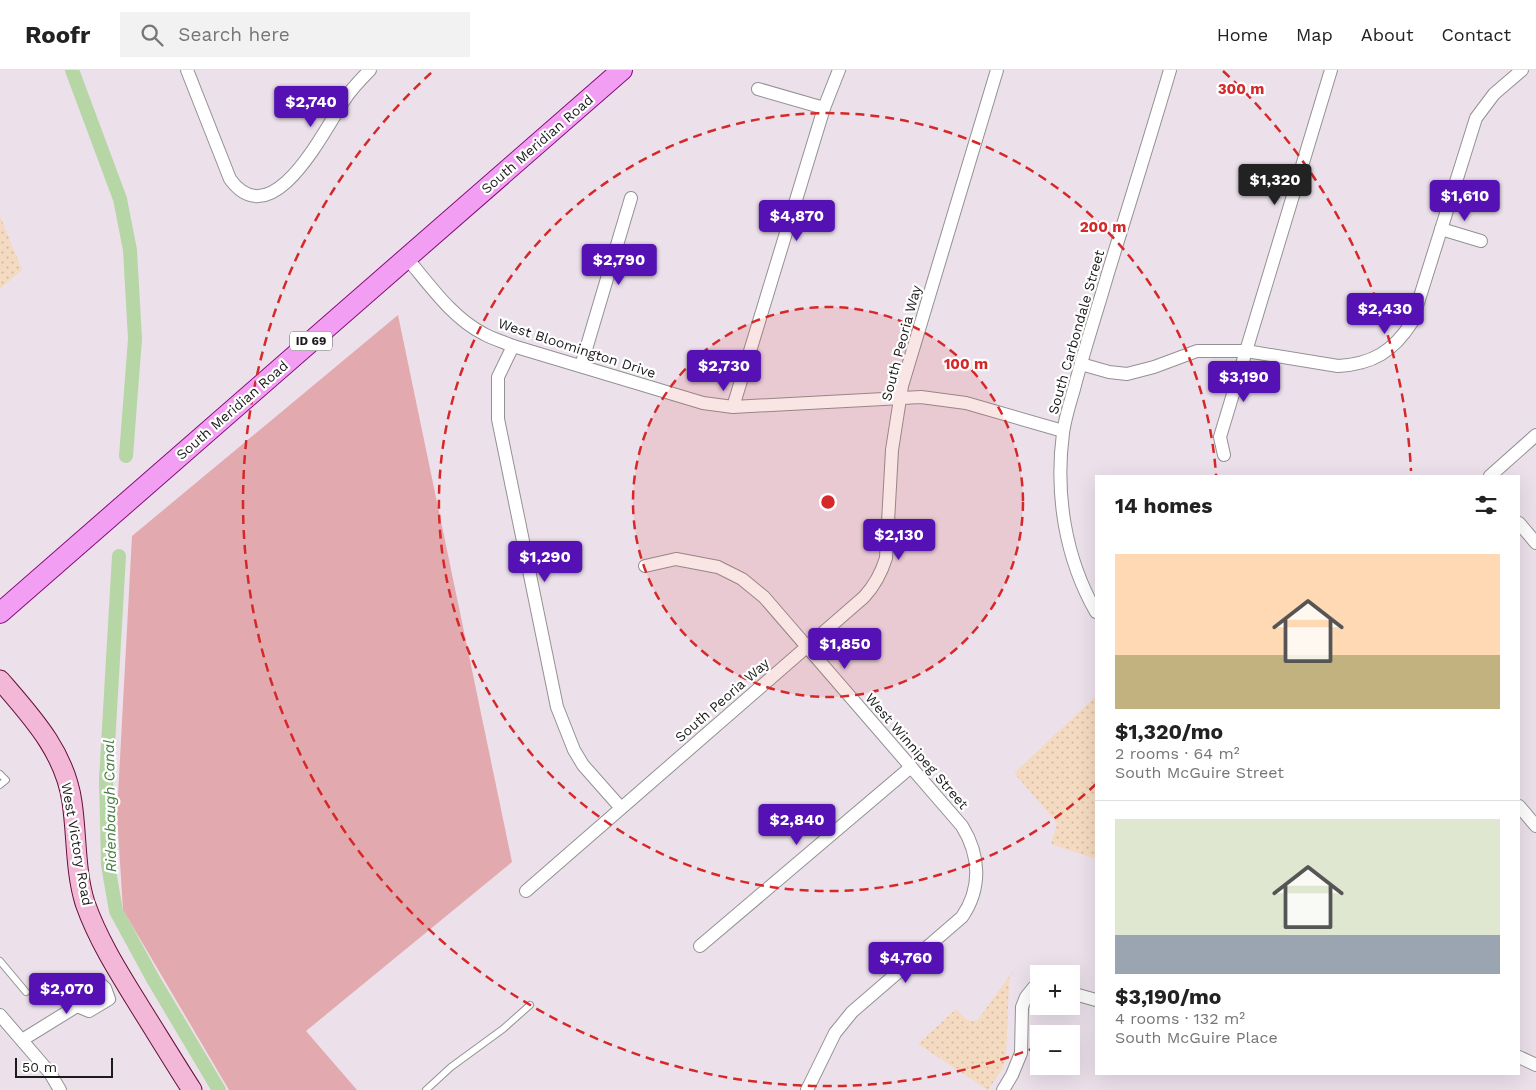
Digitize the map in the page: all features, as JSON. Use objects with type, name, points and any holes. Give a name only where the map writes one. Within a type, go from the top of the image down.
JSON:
[{"type":"main road","name":"South Meridian Road","points":[[0,613],[622,70]]},
{"type":"main road","name":"West Victory Road","points":[[0,680],[53,746],[64,770],[72,799],[84,900],[97,934],[122,978],[192,1090]]},
{"type":"street","points":[[187,70],[230,179],[238,190],[251,196],[264,196],[275,191],[299,170],[311,155],[345,98],[370,70]]},
{"type":"street","points":[[733,407],[824,108],[839,70]]},
{"type":"street","name":"South Peoria Way","points":[[526,891],[864,597],[874,586],[886,558],[892,450],[902,386],[997,70]]},
{"type":"street","name":"South Carbondale Street","points":[[1095,610],[1075,566],[1066,533],[1060,464],[1063,431],[1081,364],[1170,70]]},
{"type":"street","points":[[1224,455],[1220,437],[1331,70]]},
{"type":"street","points":[[1081,364],[1109,372],[1127,374],[1154,367],[1197,351],[1246,350],[1338,366],[1353,365],[1381,355],[1404,335],[1412,322],[1476,118],[1494,94],[1522,70]]},
{"type":"street","points":[[758,89],[824,108]]},
{"type":"street","points":[[581,366],[631,198]]},
{"type":"street","points":[[1441,229],[1481,242]]},
{"type":"street","name":"West Bloomington Drive","points":[[406,257],[447,305],[465,322],[484,334],[513,346],[703,403],[733,407],[921,398],[966,403],[1063,431]]},
{"type":"street","points":[[513,346],[498,378],[498,419],[557,707],[574,750],[583,765],[622,808]]},
{"type":"street","points":[[1491,475],[1536,435]]},
{"type":"street","points":[[1520,524],[1536,543]]},
{"type":"street","name":"West Winnipeg Street","points":[[645,566],[676,559],[718,567],[742,579],[764,597],[962,826],[976,861],[974,894],[962,917],[852,1012],[835,1033],[807,1090]]},
{"type":"street","points":[[700,946],[911,768]]},
{"type":"street","points":[[1520,807],[1536,826]]},
{"type":"street","points":[[105,988],[122,978]]},
{"type":"street","points":[[98,982],[105,988],[109,999],[89,1011],[77,1006],[78,994],[98,982]]},
{"type":"street","points":[[1003,1090],[1012,1075],[1021,1053],[1022,1007],[1030,993]]},
{"type":"street","points":[[1080,996],[1095,1000]]},
{"type":"street","points":[[22,1040],[77,1006]]},
{"type":"street","points":[[0,1014],[50,1073],[60,1090]]},
{"type":"street","points":[[1520,1057],[1536,1065]]},
{"type":"lane","points":[[0,774],[6,780],[0,785]]},
{"type":"lane","points":[[0,961],[26,992]]},
{"type":"lane","points":[[426,1090],[451,1066],[503,1030],[530,1005]]},
{"type":"shaded area","points":[[0,216],[22,270],[0,289]]},
{"type":"shaded area","points":[[398,315],[512,862],[306,1031],[357,1090],[229,1090],[123,910],[117,814],[132,536]]},
{"type":"shaded area","points":[[1095,697],[1095,859],[1051,844],[1057,823],[1014,773]]},
{"type":"shaded area","points":[[1013,971],[1009,981],[1006,1058],[1003,1068],[988,1090],[918,1044],[956,1009],[967,1020],[977,1021]]},
{"type":"waterway","name":"Ridenbaugh Canal","points":[[72,70],[120,199],[130,250],[135,339],[126,456]]},
{"type":"waterway","name":"Ridenbaugh Canal","points":[[119,556],[106,779],[108,865],[116,911],[153,979],[219,1090]]}]
